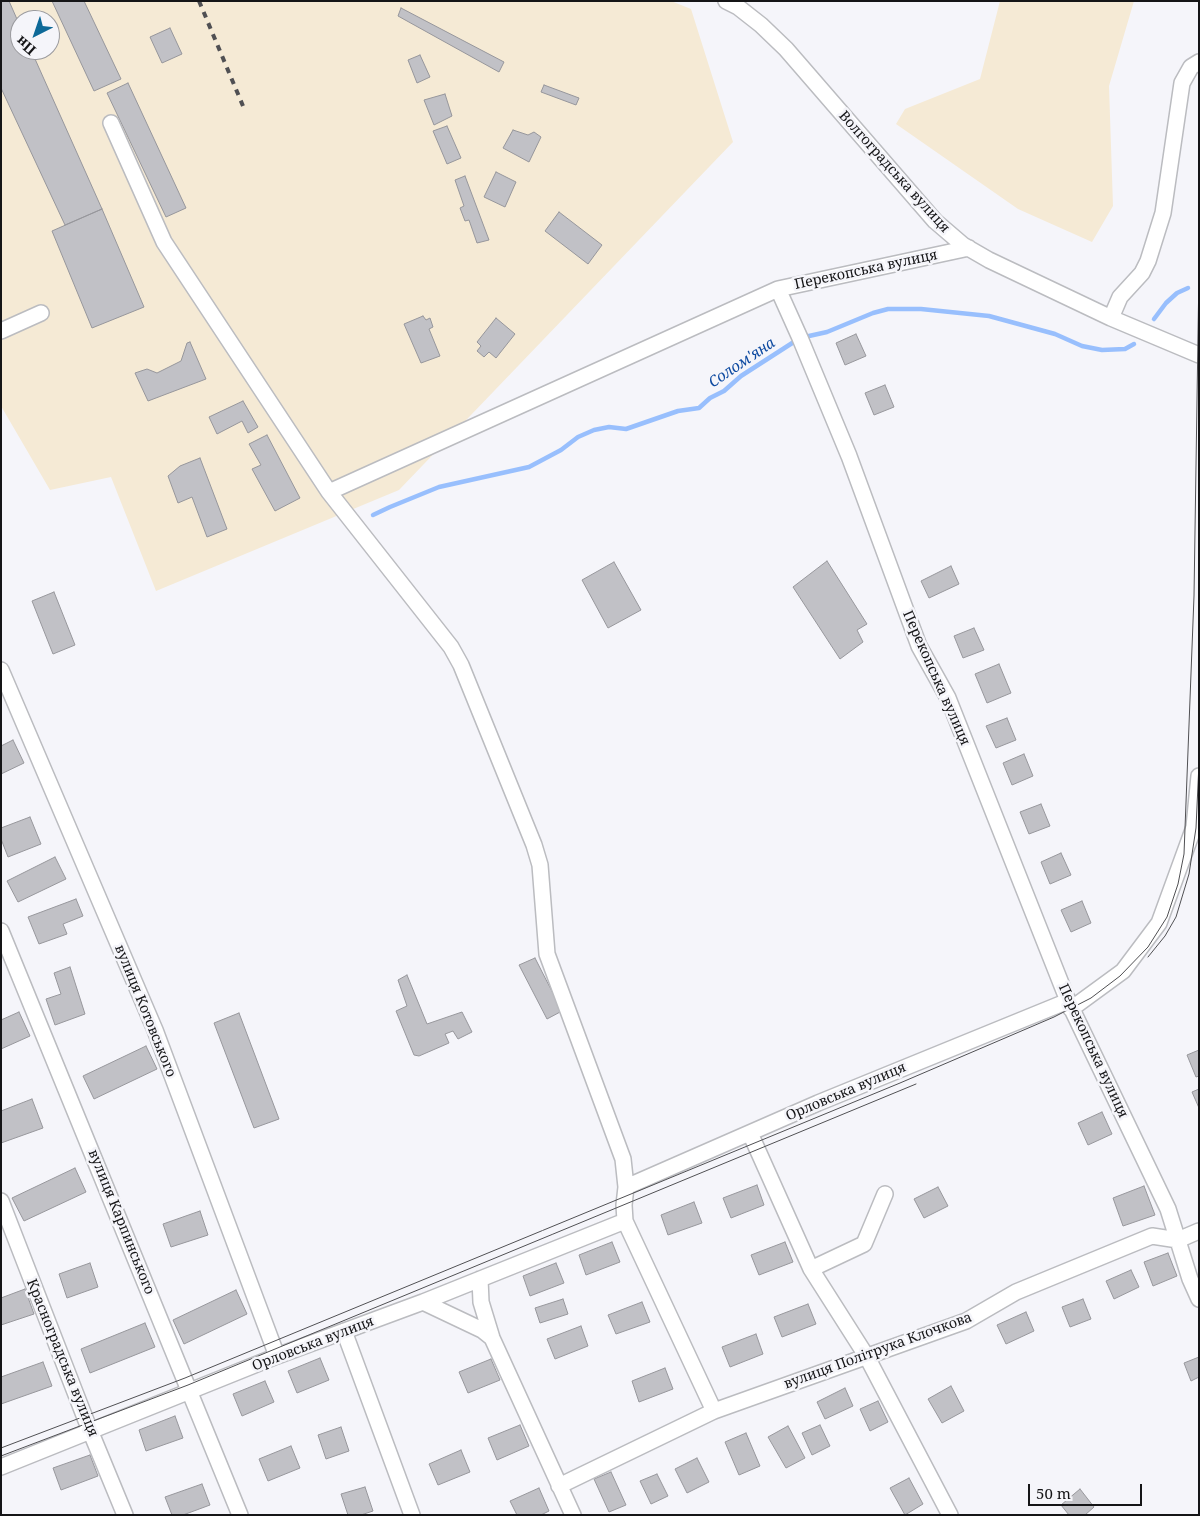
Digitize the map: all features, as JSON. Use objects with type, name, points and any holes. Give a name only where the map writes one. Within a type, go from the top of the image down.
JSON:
[{"type":"street","name":"Волгоградська вулиця","points":[[726,1],[738,7],[761,25],[786,49],[935,221],[969,248],[989,260],[1111,318],[1199,355]]},
{"type":"street","points":[[1111,318],[1120,297],[1142,273],[1148,261],[1163,214],[1182,83],[1191,67],[1199,62]]},
{"type":"street","points":[[111,122],[164,242],[329,492],[451,647],[461,665],[534,845],[540,865],[547,954],[623,1159],[626,1187],[625,1221],[714,1410]]},
{"type":"street","name":"Перекопська вулиця","points":[[969,248],[778,289],[849,456],[919,646],[948,698],[1069,1005],[1168,1209],[1190,1279],[1199,1299]]},
{"type":"street","points":[[329,492],[778,289]]},
{"type":"street","points":[[1,331],[42,313]]},
{"type":"street","name":"вулиця Котовського","points":[[1,670],[155,1030],[277,1356]]},
{"type":"street","name":"Орловська вулиця","points":[[626,1187],[818,1103],[1069,1005],[1123,971],[1159,923],[1194,827],[1199,776]]},
{"type":"street","name":"вулиця Карпинського","points":[[1,931],[240,1515]]},
{"type":"street","points":[[750,1133],[811,1270],[867,1357],[950,1515]]},
{"type":"street","points":[[811,1270],[864,1244],[885,1194]]},
{"type":"street","name":"Красноградська вулиця","points":[[1,1201],[125,1515]]},
{"type":"street","name":"Орловська вулиця","points":[[1,1467],[277,1356],[423,1302],[625,1221]]},
{"type":"street","name":"вулиця Політрука Клочкова","points":[[559,1486],[714,1410],[966,1321],[1016,1292],[1152,1236],[1178,1240],[1199,1232]]},
{"type":"street","points":[[480,1279],[482,1302],[492,1338],[573,1515]]},
{"type":"street","points":[[423,1302],[482,1330],[492,1338]]},
{"type":"street","points":[[344,1331],[412,1515]]},
{"type":"shaded area","points":[[1,1],[671,1],[691,9],[733,142],[399,490],[156,591],[111,477],[50,490],[1,406]]},
{"type":"shaded area","points":[[1000,1],[1134,1],[1109,86],[1113,206],[1092,242],[1018,209],[896,124],[905,109],[980,79]]},
{"type":"building","points":[[1,1],[9,1],[13,10],[10,10],[10,60],[35,60],[102,209],[65,225],[1,88]]},
{"type":"building","points":[[52,1],[84,1],[121,79],[94,91],[60,18],[60,10],[56,10]]},
{"type":"building","points":[[401,8],[504,62],[499,72],[398,16]]},
{"type":"building","points":[[170,28],[182,54],[162,63],[150,37]]},
{"type":"building","points":[[420,55],[430,77],[417,83],[408,60]]},
{"type":"building","points":[[128,83],[186,208],[166,217],[107,93]]},
{"type":"building","points":[[544,85],[579,98],[576,105],[541,92]]},
{"type":"building","points":[[445,94],[452,116],[434,125],[424,100]]},
{"type":"building","points":[[447,126],[461,158],[447,164],[433,131]]},
{"type":"building","points":[[513,130],[528,135],[534,132],[541,137],[529,162],[503,148]]},
{"type":"building","points":[[496,172],[516,182],[505,207],[484,197]]},
{"type":"building","points":[[465,176],[489,240],[477,243],[469,220],[465,221],[460,208],[464,206],[455,180]]},
{"type":"building","points":[[102,209],[144,307],[92,328],[52,231]]},
{"type":"building","points":[[559,212],[602,245],[588,264],[545,231]]},
{"type":"building","points":[[423,316],[426,320],[430,318],[433,327],[429,329],[440,356],[421,363],[404,324]]},
{"type":"building","points":[[496,318],[515,334],[496,358],[489,352],[484,357],[477,351],[481,346],[477,342]]},
{"type":"building","points":[[856,334],[866,356],[845,365],[836,343]]},
{"type":"building","points":[[190,342],[206,379],[148,401],[135,373],[147,369],[157,373],[181,361],[187,343]]},
{"type":"building","points":[[885,385],[894,407],[874,415],[865,393]]},
{"type":"building","points":[[243,401],[258,427],[248,433],[242,421],[217,434],[209,417]]},
{"type":"building","points":[[267,435],[300,498],[275,511],[252,469],[261,465],[249,444]]},
{"type":"building","points":[[200,458],[227,529],[207,537],[192,497],[178,503],[168,476],[180,466]]},
{"type":"building","points":[[827,561],[867,624],[857,630],[863,642],[840,659],[793,587]]},
{"type":"building","points":[[614,562],[641,610],[608,628],[582,580]]},
{"type":"building","points":[[951,566],[959,584],[929,598],[921,581]]},
{"type":"building","points":[[54,592],[75,645],[53,654],[32,601]]},
{"type":"building","points":[[974,628],[984,650],[963,658],[954,636]]},
{"type":"building","points":[[999,664],[1011,693],[987,703],[975,674]]},
{"type":"building","points":[[1007,718],[1016,740],[996,748],[986,726]]},
{"type":"building","points":[[13,740],[24,763],[1,774],[1,746]]},
{"type":"building","points":[[1024,754],[1033,776],[1012,785],[1003,763]]},
{"type":"building","points":[[1041,804],[1050,826],[1029,834],[1020,812]]},
{"type":"building","points":[[30,817],[41,844],[8,857],[1,839],[1,828]]},
{"type":"building","points":[[1061,853],[1071,875],[1050,884],[1041,862]]},
{"type":"building","points":[[55,857],[66,879],[18,902],[7,881]]},
{"type":"building","points":[[76,899],[83,916],[63,924],[67,934],[39,944],[28,917]]},
{"type":"building","points":[[1082,901],[1091,923],[1071,932],[1061,910]]},
{"type":"building","points":[[535,958],[562,1011],[547,1019],[519,965]]},
{"type":"building","points":[[70,967],[85,1014],[55,1025],[46,999],[61,994],[54,973]]},
{"type":"building","points":[[407,975],[427,1024],[462,1012],[472,1032],[458,1039],[453,1031],[445,1034],[449,1043],[419,1056],[414,1055],[396,1011],[407,1006],[398,980]]},
{"type":"building","points":[[19,1012],[30,1036],[1,1049],[1,1020]]},
{"type":"building","points":[[239,1013],[279,1119],[254,1128],[214,1023]]},
{"type":"building","points":[[146,1046],[157,1069],[94,1099],[83,1076]]},
{"type":"building","points":[[1199,1050],[1199,1076],[1196,1077],[1187,1055]]},
{"type":"building","points":[[1199,1089],[1199,1108],[1192,1092]]},
{"type":"building","points":[[32,1099],[43,1128],[1,1143],[1,1111]]},
{"type":"building","points":[[1102,1112],[1112,1134],[1088,1145],[1078,1123]]},
{"type":"building","points":[[75,1168],[86,1192],[24,1221],[12,1198]]},
{"type":"building","points":[[757,1185],[764,1205],[731,1218],[723,1198]]},
{"type":"building","points":[[1144,1186],[1155,1215],[1123,1226],[1113,1198]]},
{"type":"building","points":[[938,1187],[948,1206],[924,1218],[914,1199]]},
{"type":"building","points":[[694,1202],[702,1223],[668,1235],[661,1215]]},
{"type":"building","points":[[200,1211],[208,1235],[171,1247],[163,1224]]},
{"type":"building","points":[[612,1242],[620,1262],[586,1275],[579,1255]]},
{"type":"building","points":[[785,1242],[793,1262],[759,1275],[751,1255]]},
{"type":"building","points":[[1168,1253],[1177,1276],[1153,1286],[1144,1262]]},
{"type":"building","points":[[90,1263],[98,1287],[67,1298],[59,1274]]},
{"type":"building","points":[[556,1263],[564,1283],[530,1296],[523,1276]]},
{"type":"building","points":[[1131,1270],[1139,1287],[1114,1299],[1106,1281]]},
{"type":"building","points":[[25,1289],[34,1314],[1,1325],[1,1298]]},
{"type":"building","points":[[236,1290],[247,1314],[184,1344],[173,1320]]},
{"type":"building","points":[[563,1299],[568,1314],[540,1323],[535,1308]]},
{"type":"building","points":[[1083,1299],[1091,1319],[1070,1327],[1062,1307]]},
{"type":"building","points":[[642,1302],[650,1322],[616,1334],[608,1315]]},
{"type":"building","points":[[808,1304],[816,1324],[782,1337],[774,1317]]},
{"type":"building","points":[[1026,1312],[1034,1331],[1006,1344],[997,1325]]},
{"type":"building","points":[[145,1323],[155,1347],[90,1373],[81,1349]]},
{"type":"building","points":[[581,1326],[588,1346],[555,1359],[547,1339]]},
{"type":"building","points":[[756,1334],[763,1354],[730,1367],[722,1347]]},
{"type":"building","points":[[1199,1357],[1199,1377],[1191,1381],[1184,1363]]},
{"type":"building","points":[[320,1358],[329,1380],[297,1393],[288,1371]]},
{"type":"building","points":[[491,1359],[500,1380],[468,1393],[459,1372]]},
{"type":"building","points":[[43,1362],[52,1386],[1,1404],[1,1377]]},
{"type":"building","points":[[665,1368],[673,1389],[639,1402],[632,1381]]},
{"type":"building","points":[[265,1381],[274,1402],[242,1416],[233,1394]]},
{"type":"building","points":[[951,1386],[964,1411],[942,1423],[928,1399]]},
{"type":"building","points":[[845,1388],[853,1406],[825,1419],[817,1402]]},
{"type":"building","points":[[878,1401],[888,1422],[870,1431],[860,1409]]},
{"type":"building","points":[[175,1416],[183,1438],[146,1451],[139,1430]]},
{"type":"building","points":[[520,1425],[529,1446],[497,1460],[488,1438]]},
{"type":"building","points":[[820,1425],[830,1446],[812,1455],[802,1433]]},
{"type":"building","points":[[788,1426],[805,1458],[786,1468],[768,1437]]},
{"type":"building","points":[[341,1427],[349,1451],[326,1459],[318,1435]]},
{"type":"building","points":[[746,1433],[760,1466],[739,1475],[725,1442]]},
{"type":"building","points":[[291,1446],[300,1468],[268,1481],[259,1459]]},
{"type":"building","points":[[461,1450],[470,1472],[438,1485],[429,1464]]},
{"type":"building","points":[[90,1455],[98,1476],[61,1490],[53,1468]]},
{"type":"building","points":[[697,1458],[709,1482],[687,1493],[675,1469]]},
{"type":"building","points":[[611,1472],[626,1505],[609,1512],[594,1479]]},
{"type":"building","points":[[657,1474],[668,1496],[651,1504],[640,1481]]},
{"type":"building","points":[[909,1478],[923,1504],[905,1515],[890,1488]]},
{"type":"building","points":[[202,1484],[210,1505],[183,1515],[172,1515],[165,1497]]},
{"type":"building","points":[[365,1487],[373,1511],[361,1515],[348,1515],[341,1494]]},
{"type":"building","points":[[539,1488],[549,1511],[541,1515],[517,1515],[510,1501]]},
{"type":"building","points":[[1080,1489],[1094,1507],[1085,1515],[1069,1515],[1061,1505]]},
{"type":"waterway","name":"Солом'яна","points":[[1154,319],[1166,303],[1177,293],[1188,288]]},
{"type":"waterway","name":"Солом'яна","points":[[373,515],[439,487],[529,467],[561,450],[578,437],[594,430],[609,427],[626,429],[678,411],[699,408],[710,398],[724,391],[741,376],[800,338],[827,332],[873,313],[888,309],[921,309],[989,316],[1055,334],[1082,346],[1102,350],[1125,349],[1134,344]]},
{"type":"tram line","points":[[1,1448],[185,1378],[900,1083],[1054,1017],[1091,998],[1120,976],[1148,947],[1167,917],[1178,884],[1184,854],[1194,596],[1199,270]]},
{"type":"tram line","points":[[1148,957],[1165,936],[1176,917],[1189,874],[1196,828],[1199,763]]},
{"type":"tram line","points":[[1,1456],[188,1385],[916,1084]]},
{"type":"railway","points":[[199,1],[243,106]]}]
